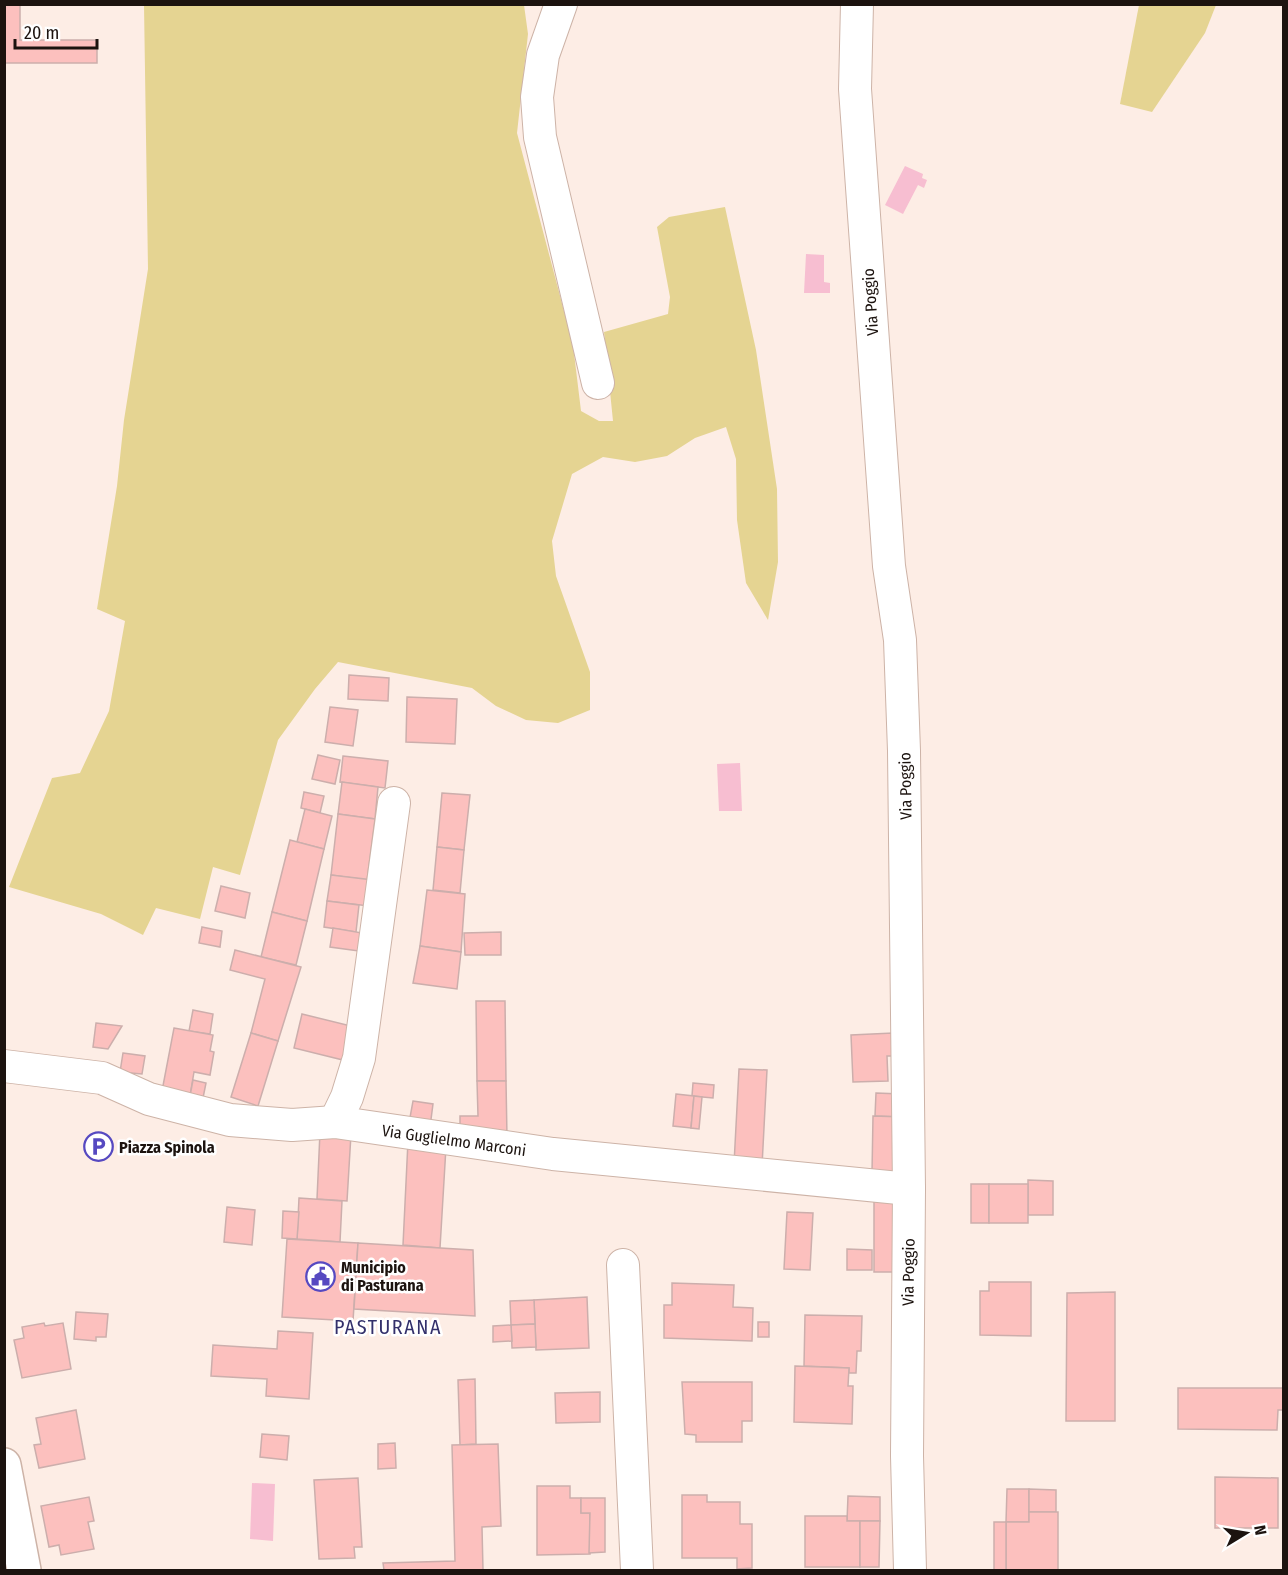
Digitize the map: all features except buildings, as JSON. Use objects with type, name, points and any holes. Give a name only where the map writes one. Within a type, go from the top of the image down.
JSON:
[{"type":"main road","points":[[4,1465],[24,1570]]},
{"type":"street","points":[[561,4],[543,55],[537,97],[540,137],[598,383]]},
{"type":"street","name":"Via Poggio","points":[[857,4],[855,89],[889,566],[900,640],[904,751],[909,1189],[907,1456],[910,1570]]},
{"type":"street","points":[[335,1122],[347,1097],[359,1058],[394,803]]},
{"type":"street","name":"Via Guglielmo Marconi","points":[[4,1066],[102,1078],[149,1099],[230,1120],[292,1125],[335,1122],[553,1154],[909,1189]]},
{"type":"street","points":[[623,1265],[637,1570]]},
{"type":"shaded area","points":[[144,5],[524,5],[528,34],[517,133],[573,345],[581,411],[599,421],[613,421],[604,332],[668,314],[670,297],[657,227],[669,217],[725,207],[756,350],[777,489],[778,562],[768,620],[746,583],[737,520],[736,459],[726,427],[695,438],[667,456],[635,462],[603,457],[572,474],[552,541],[556,576],[590,672],[590,710],[558,723],[526,720],[496,706],[472,688],[338,662],[278,740],[240,875],[213,867],[200,919],[156,908],[143,935],[101,914],[9,887],[52,778],[80,773],[109,711],[125,621],[97,609],[148,269]]},
{"type":"shaded area","points":[[1139,5],[1216,5],[1205,33],[1152,112],[1120,104]]},
{"type":"shaded area","points":[[905,166],[923,174],[922,178],[927,180],[924,188],[918,185],[903,214],[885,205]]},
{"type":"shaded area","points":[[806,254],[824,255],[824,282],[830,283],[830,293],[804,293]]},
{"type":"shaded area","points":[[740,763],[742,811],[719,811],[717,764]]},
{"type":"shaded area","points":[[252,1483],[275,1484],[273,1541],[250,1539]]},
{"type":"place","name":"Piazza Spinola","points":[[98,1147]]},
{"type":"place","name":"Municipio di Pasturana","points":[[320,1276]]},
{"type":"district","name":"PASTURANA","points":[[388,1327]]}]
